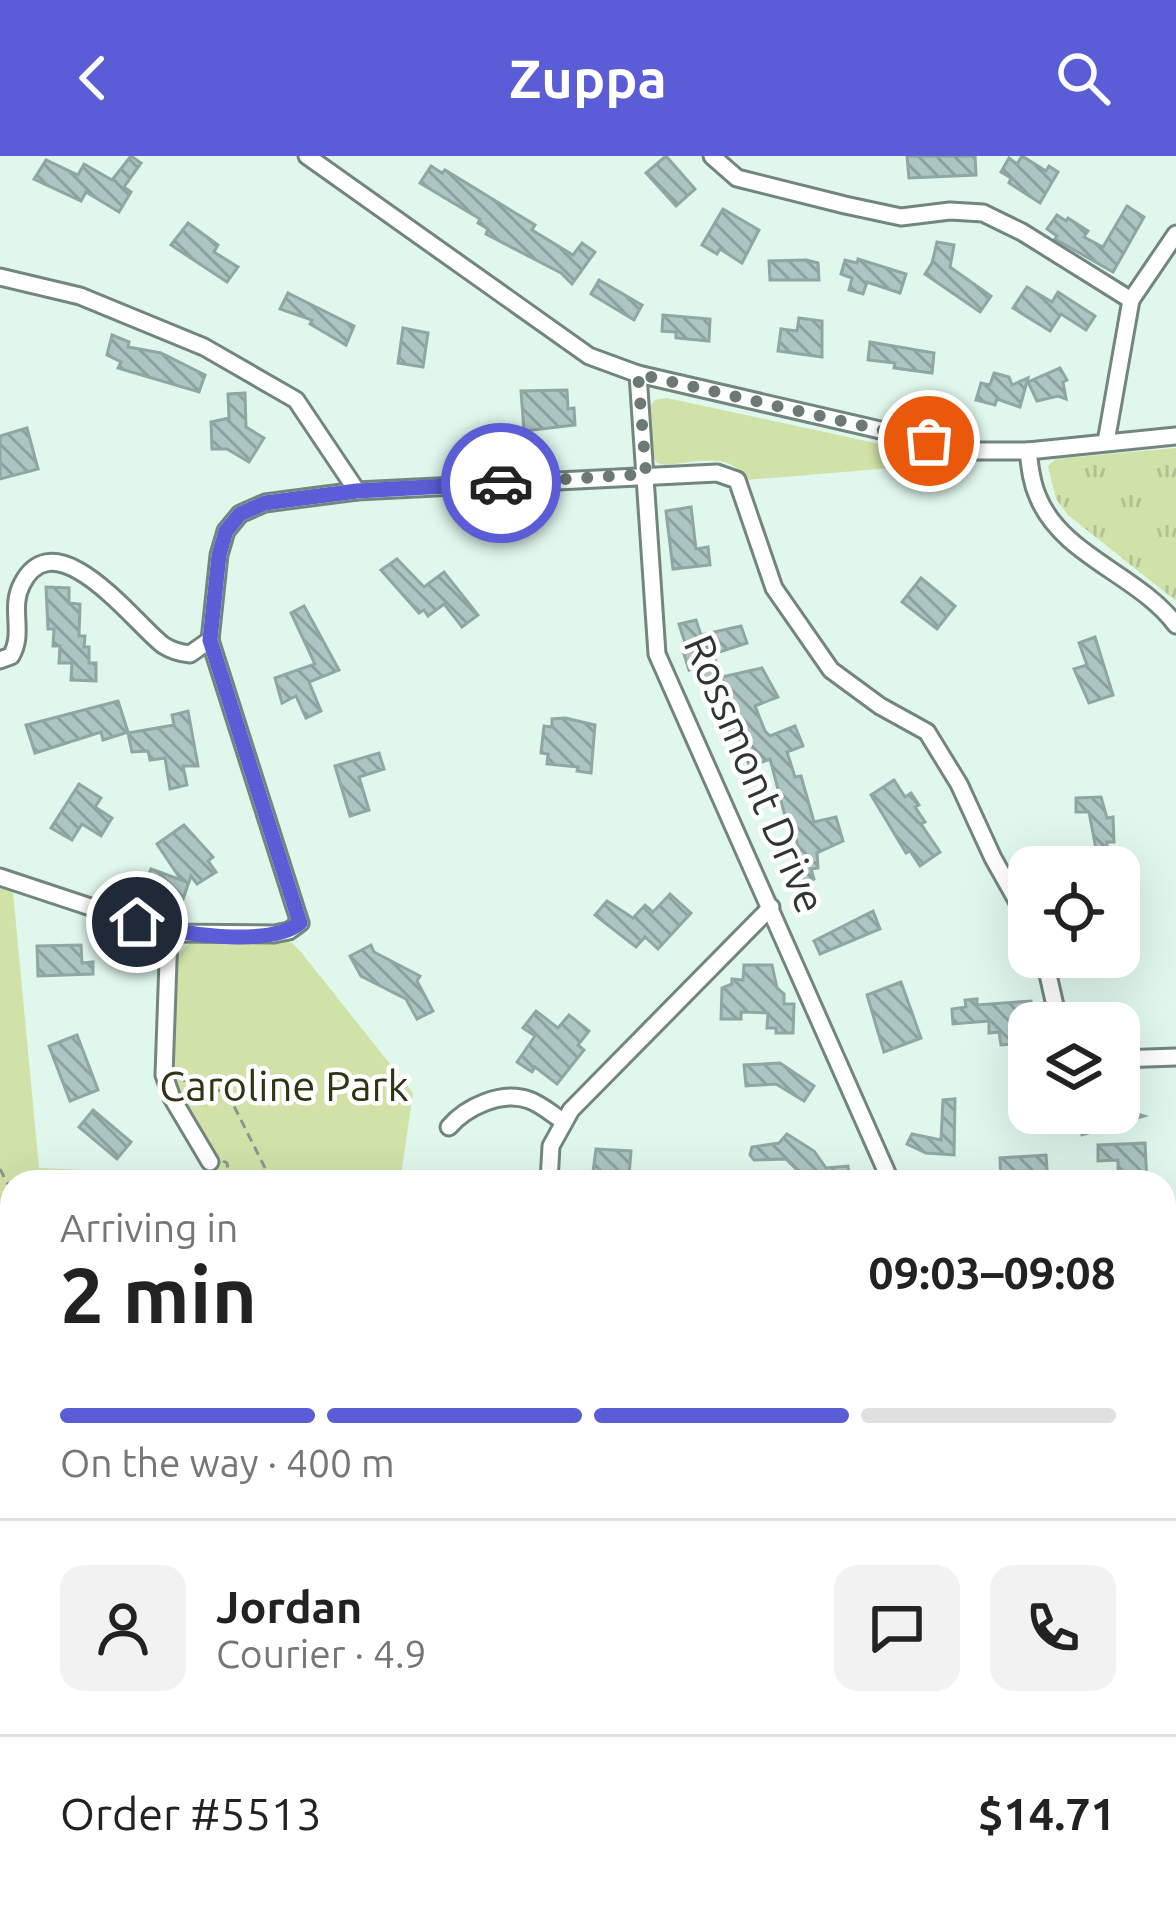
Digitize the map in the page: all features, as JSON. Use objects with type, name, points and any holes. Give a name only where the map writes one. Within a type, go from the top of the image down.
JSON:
[{"type":"street","points":[[307,156],[325,161],[589,356],[638,374],[970,451],[1028,451],[1176,436]]},
{"type":"street","points":[[712,156],[737,178],[902,217],[950,211],[983,213],[1131,300]]},
{"type":"street","points":[[1106,442],[1131,300],[1176,233]]},
{"type":"street","points":[[0,277],[80,296],[205,347],[296,400],[357,491]]},
{"type":"street","name":"Rossmont Drive","points":[[638,374],[657,654],[886,1170]]},
{"type":"street","points":[[1028,451],[1032,482],[1050,518],[1077,544],[1145,592],[1176,624]]},
{"type":"street","points":[[0,877],[169,933],[274,934],[300,923],[210,640],[219,555],[226,531],[240,514],[265,503],[357,491],[717,473],[737,480],[774,588],[832,670],[880,706],[927,732],[959,784],[1008,885]]},
{"type":"street","points":[[0,660],[11,656],[18,642],[21,585],[28,574],[47,564],[62,564],[88,576],[169,649],[190,654],[210,640]]},
{"type":"street","points":[[550,1170],[551,1146],[563,1121],[771,907]]},
{"type":"street","points":[[169,933],[164,1075],[172,1099],[211,1162]]},
{"type":"street","points":[[1140,1058],[1176,1057]]},
{"type":"street","points":[[449,1127],[462,1112],[497,1099],[527,1099],[563,1121]]},
{"type":"street","points":[[1176,1420],[1176,1470]]},
{"type":"path","points":[[164,1075],[221,1091],[233,1104],[266,1170]]},
{"type":"green space","points":[[667,398],[963,462],[746,480],[722,462],[665,465],[657,463],[650,451],[647,411],[655,400]]},
{"type":"green space","points":[[1176,448],[1176,601],[1068,515],[1056,499],[1048,466],[1056,459]]},
{"type":"green space","name":"Caroline Park","points":[[0,887],[13,892],[39,1168],[83,1170],[0,1170]]},
{"type":"green space","name":"Caroline Park","points":[[277,939],[292,943],[301,952],[413,1093],[402,1170],[202,1170],[218,1160],[176,1092],[170,1068],[177,955],[189,944]]},
{"type":"building","points":[[131,156],[141,163],[124,187],[131,192],[119,212],[86,192],[81,201],[34,179],[46,160],[78,175],[84,164],[112,180]]},
{"type":"building","points":[[666,156],[695,189],[676,206],[646,173]]},
{"type":"building","points":[[907,156],[975,156],[976,175],[909,178]]},
{"type":"building","points":[[1022,156],[1046,171],[1049,166],[1058,172],[1040,203],[1009,183],[1011,178],[1001,172],[1009,158],[1017,164]]},
{"type":"building","points":[[431,166],[535,225],[532,230],[573,255],[582,243],[595,252],[572,284],[561,273],[486,234],[488,229],[478,223],[480,219],[420,183]]},
{"type":"building","points":[[1127,206],[1144,217],[1113,272],[1055,239],[1047,229],[1057,215],[1068,218],[1088,231],[1084,237],[1103,247]]},
{"type":"building","points":[[723,209],[759,230],[742,263],[720,249],[717,254],[702,245]]},
{"type":"building","points":[[188,223],[218,245],[214,252],[238,267],[227,282],[171,245]]},
{"type":"building","points":[[937,242],[954,245],[950,267],[991,296],[980,312],[925,274]]},
{"type":"building","points":[[858,259],[906,274],[900,293],[867,282],[863,294],[849,290],[852,278],[841,274],[845,260],[857,263]]},
{"type":"building","points":[[769,261],[818,263],[819,280],[770,280]]},
{"type":"building","points":[[599,280],[642,305],[634,320],[591,294]]},
{"type":"building","points":[[1027,287],[1052,302],[1058,292],[1095,316],[1086,330],[1061,314],[1050,331],[1013,308]]},
{"type":"building","points":[[288,293],[354,326],[346,345],[310,324],[312,320],[280,309]]},
{"type":"building","points":[[663,315],[710,319],[709,341],[676,338],[676,332],[662,331]]},
{"type":"building","points":[[799,318],[822,321],[822,357],[778,351],[781,329],[797,331]]},
{"type":"building","points":[[403,328],[428,333],[423,367],[398,363]]},
{"type":"building","points":[[112,335],[129,342],[128,347],[161,353],[205,375],[199,392],[118,368],[121,362],[107,355]]},
{"type":"building","points":[[870,342],[934,353],[932,373],[868,360]]},
{"type":"building","points":[[1060,368],[1067,380],[1063,382],[1066,399],[1037,401],[1028,382]]},
{"type":"building","points":[[994,373],[1009,377],[1012,385],[1028,378],[1020,407],[997,399],[995,405],[976,400],[981,383],[990,385]]},
{"type":"building","points":[[567,390],[575,425],[524,431],[521,391]]},
{"type":"building","points":[[245,393],[246,427],[264,438],[249,462],[227,449],[212,449],[211,422],[229,418],[228,394]]},
{"type":"building","points":[[27,428],[38,469],[0,479],[0,436]]},
{"type":"building","points":[[691,507],[696,549],[708,547],[710,565],[673,569],[666,511]]},
{"type":"building","points":[[397,559],[424,587],[444,572],[478,615],[462,627],[444,604],[428,616],[424,610],[419,613],[381,570]]},
{"type":"building","points":[[921,578],[955,606],[937,629],[902,602]]},
{"type":"building","points":[[46,587],[69,588],[69,603],[80,604],[79,636],[85,636],[89,663],[96,663],[96,681],[71,680],[72,663],[59,663],[60,646],[53,646],[54,629],[48,629]]},
{"type":"building","points":[[304,606],[339,670],[309,682],[321,711],[306,718],[296,696],[282,703],[275,678],[315,664],[291,613]]},
{"type":"building","points":[[696,620],[701,635],[741,626],[747,643],[713,654],[722,677],[762,668],[778,697],[755,706],[765,731],[770,736],[795,726],[803,746],[787,752],[795,777],[801,776],[814,822],[836,817],[843,841],[817,853],[818,868],[811,869],[814,879],[801,883],[795,864],[801,863],[799,849],[770,759],[750,767],[738,736],[733,738],[728,726],[734,724],[725,697],[712,701],[700,666],[689,670],[679,624]]},
{"type":"building","points":[[1095,637],[1113,695],[1089,703],[1074,669],[1087,665],[1079,643]]},
{"type":"building","points":[[118,701],[128,732],[103,740],[101,732],[35,753],[26,725]]},
{"type":"building","points":[[188,711],[198,766],[183,766],[187,785],[170,789],[165,758],[150,760],[148,751],[132,752],[128,733],[174,725],[172,715]]},
{"type":"building","points":[[552,719],[595,725],[591,773],[547,764],[548,754],[541,753],[544,726],[552,727]]},
{"type":"building","points":[[379,753],[384,769],[359,777],[369,810],[350,816],[335,766]]},
{"type":"building","points":[[894,780],[905,797],[911,793],[919,805],[915,807],[925,822],[921,824],[940,852],[920,866],[910,851],[906,853],[871,795]]},
{"type":"building","points":[[79,784],[101,798],[95,807],[112,818],[101,836],[82,824],[72,840],[51,828]]},
{"type":"building","points":[[1101,797],[1107,818],[1113,817],[1114,842],[1095,846],[1089,812],[1076,812],[1076,798]]},
{"type":"building","points":[[184,825],[213,857],[208,861],[216,872],[197,884],[191,876],[182,902],[144,886],[151,869],[181,880],[157,844]]},
{"type":"building","points":[[670,894],[691,913],[658,949],[645,937],[636,947],[595,915],[607,901],[633,918],[645,905],[653,912]]},
{"type":"building","points":[[873,911],[880,929],[820,954],[814,941]]},
{"type":"building","points":[[81,945],[82,963],[93,962],[93,974],[38,976],[37,946]]},
{"type":"building","points":[[371,945],[374,952],[420,976],[417,981],[433,1011],[417,1019],[406,999],[361,976],[350,956]]},
{"type":"building","points":[[744,965],[772,965],[784,1004],[794,1004],[793,1033],[767,1028],[768,1013],[741,1012],[741,1019],[721,1019],[722,988],[732,984],[732,979],[743,980]]},
{"type":"building","points":[[901,982],[921,1038],[884,1052],[867,995]]},
{"type":"building","points":[[977,999],[977,1005],[1008,1003],[1008,1044],[1001,1045],[999,1032],[989,1033],[989,1021],[953,1024],[952,1009],[966,1007],[965,1000]]},
{"type":"building","points":[[536,1011],[558,1028],[569,1015],[589,1031],[578,1045],[584,1050],[557,1084],[535,1067],[532,1072],[517,1062],[535,1036],[523,1028]]},
{"type":"building","points":[[77,1035],[98,1090],[70,1101],[49,1046]]},
{"type":"building","points":[[780,1063],[814,1086],[804,1101],[776,1084],[746,1086],[744,1065]]},
{"type":"building","points":[[955,1099],[954,1155],[926,1153],[907,1144],[912,1134],[941,1140],[943,1100]]},
{"type":"building","points":[[93,1110],[131,1142],[117,1159],[79,1127]]},
{"type":"building","points":[[787,1134],[814,1151],[826,1168],[848,1166],[849,1170],[797,1170],[786,1159],[754,1160],[750,1155],[752,1147],[779,1143]]},
{"type":"building","points":[[1145,1143],[1146,1170],[1118,1170],[1118,1160],[1098,1161],[1098,1145]]},
{"type":"building","points":[[596,1149],[631,1151],[629,1170],[593,1170]]},
{"type":"building","points":[[1046,1155],[1047,1170],[1000,1170],[1000,1158]]},
{"type":"way so far","points":[[501,483],[646,474],[638,374],[929,441]]},
{"type":"route","points":[[137,922],[169,933],[244,935],[290,931],[300,923],[210,640],[219,555],[226,531],[240,514],[265,503],[357,491],[501,483]]}]
